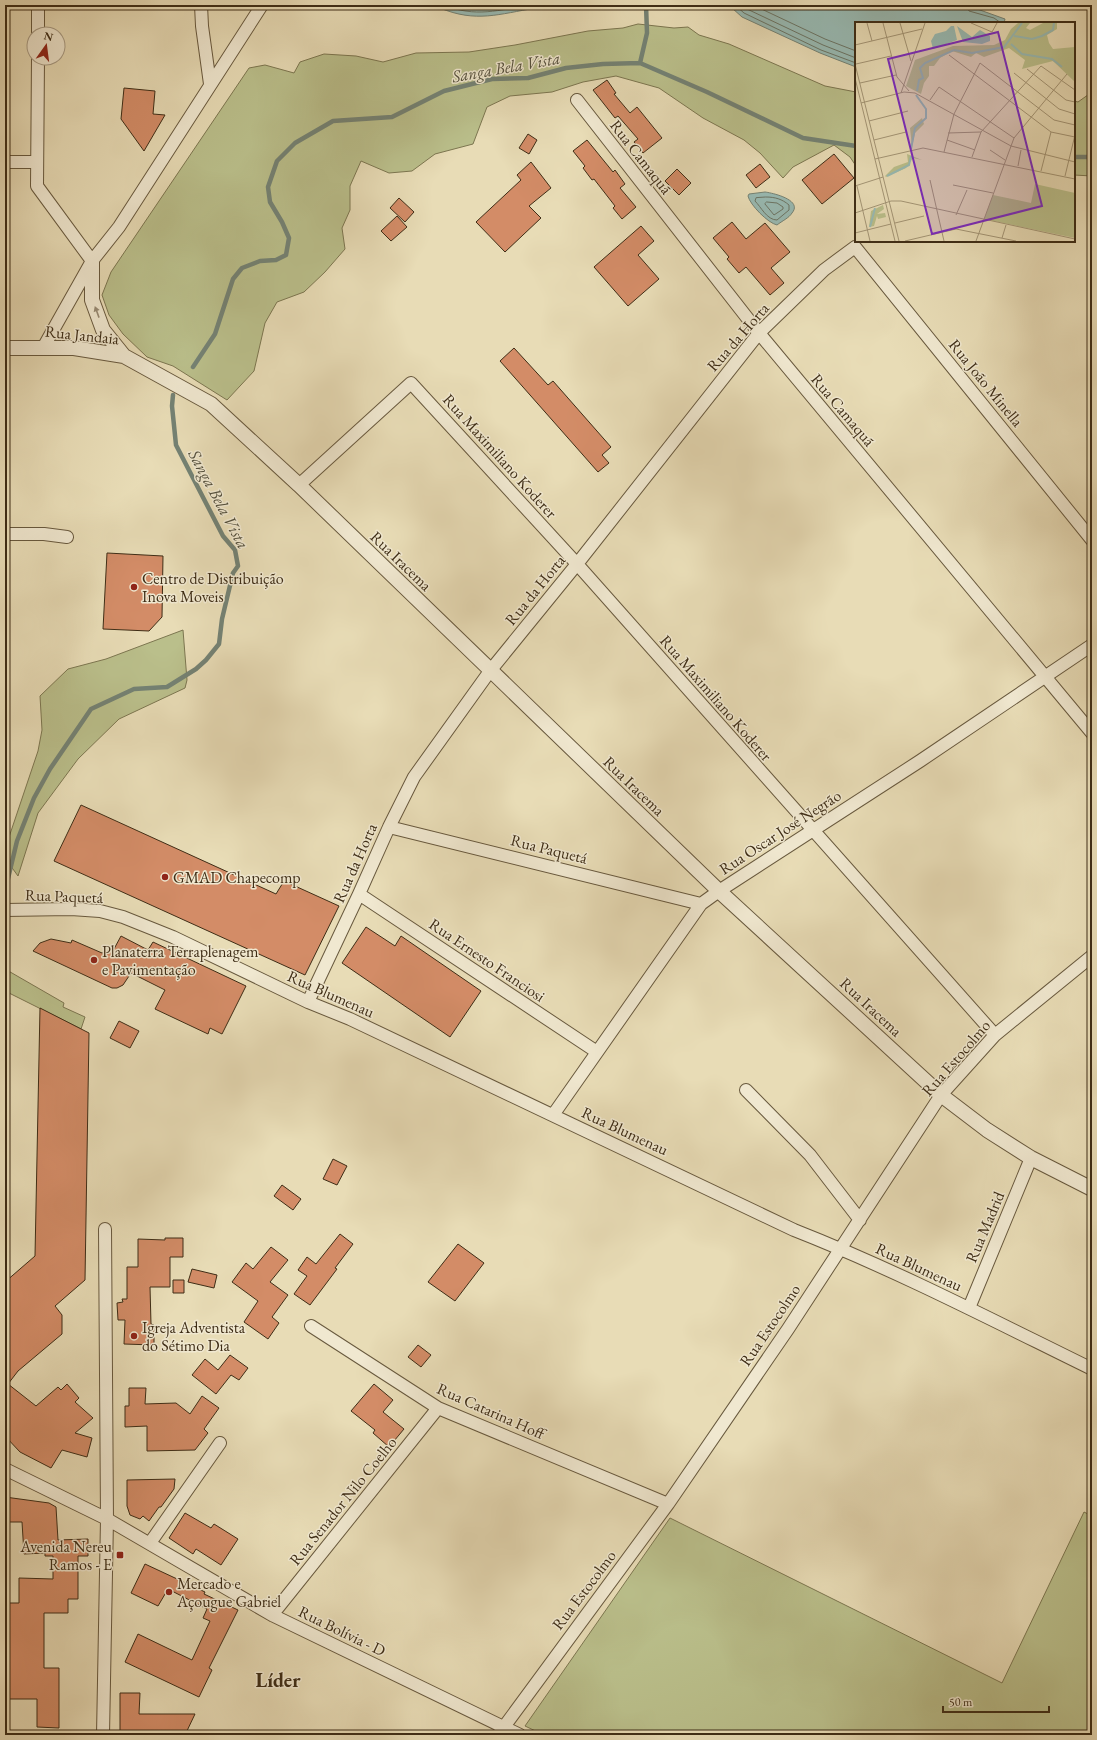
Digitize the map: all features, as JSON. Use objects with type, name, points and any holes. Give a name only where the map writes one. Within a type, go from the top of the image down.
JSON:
[{"type":"street","points":[[38,5],[38,26]]},
{"type":"street","points":[[201,5],[202,26],[210,84]]},
{"type":"street","points":[[43,348],[92,261],[119,227],[262,5]]},
{"type":"street","points":[[38,66],[37,186],[92,261],[92,300],[103,330],[124,356]]},
{"type":"street","name":"Rua Camaquã","points":[[577,100],[759,333],[1092,733]]},
{"type":"street","points":[[5,162],[37,162]]},
{"type":"street","name":"Rua da Horta","points":[[308,1002],[389,827],[414,777],[490,671],[577,564],[759,333],[824,270],[855,247]]},
{"type":"street","name":"Rua João Minella","points":[[855,247],[1092,540]]},
{"type":"street","name":"Rua Jandaia","points":[[5,348],[74,348],[124,356],[173,382]]},
{"type":"street","name":"Rua Iracema","points":[[173,382],[211,404],[299,485],[490,671],[719,890],[941,1095],[987,1130],[1031,1158],[1092,1189]]},
{"type":"street","name":"Rua Maximiliano Koderer","points":[[299,485],[411,383],[577,564],[994,1036]]},
{"type":"street","points":[[5,534],[44,534],[67,537]]},
{"type":"street","name":"Rua Oscar José Negrão","points":[[554,1115],[701,904],[719,890],[812,831],[1092,645]]},
{"type":"street","name":"Rua Paquetá","points":[[389,827],[701,904]]},
{"type":"street","name":"Rua Ernesto Franciosi","points":[[359,894],[597,1052]]},
{"type":"street","name":"Rua Paquetá","points":[[5,910],[71,909],[100,911],[144,924]]},
{"type":"street","name":"Rua Blumenau","points":[[144,924],[308,1002],[554,1115],[794,1230],[841,1248],[969,1308],[1092,1369]]},
{"type":"street","name":"Rua Estocolmo","points":[[500,1730],[668,1504],[788,1329],[941,1095],[994,1036],[1092,956]]},
{"type":"street","points":[[746,1090],[810,1155],[860,1220]]},
{"type":"street","name":"Rua Madrid","points":[[969,1308],[1031,1158]]},
{"type":"street","points":[[103,1735],[107,1519],[105,1229]]},
{"type":"street","name":"Rua Catarina Hoff","points":[[311,1326],[438,1408],[668,1504]]},
{"type":"street","name":"Rua Senador Nilo Coelho","points":[[272,1615],[438,1408]]},
{"type":"street","points":[[150,1543],[220,1443]]},
{"type":"street","name":"Rua Bolívia - D","points":[[5,1469],[107,1519],[272,1615],[500,1730],[520,1735]]},
{"type":"green space","points":[[638,24],[674,28],[688,27],[699,35],[729,44],[825,86],[855,92],[855,164],[850,157],[834,145],[793,167],[783,178],[760,153],[744,140],[703,118],[659,88],[616,76],[583,82],[552,92],[510,96],[487,107],[473,144],[435,154],[412,171],[389,173],[361,161],[350,186],[350,210],[342,228],[345,249],[325,272],[304,292],[277,302],[265,323],[254,371],[227,400],[173,366],[147,357],[123,334],[109,315],[102,295],[111,272],[249,68],[265,65],[294,73],[300,62],[324,54],[356,56],[383,62],[416,53],[469,52],[588,31],[623,28]]},
{"type":"green space","points":[[1092,92],[1092,176],[1075,175],[1075,101],[1078,102]]},
{"type":"green space","points":[[183,630],[187,680],[185,688],[119,719],[78,759],[38,813],[18,876],[5,858],[5,849],[38,751],[42,730],[40,696],[68,669],[106,659]]},
{"type":"green space","points":[[5,969],[64,1003],[63,1007],[85,1017],[81,1029],[5,991]]},
{"type":"green space","points":[[1084,1512],[1092,1516],[1092,1735],[544,1735],[525,1726],[670,1518],[1002,1683]]},
{"type":"water","points":[[439,5],[540,5],[536,8],[499,15],[476,16],[453,13],[440,8]]},
{"type":"water","points":[[731,5],[966,5],[1005,19],[1004,22],[855,22],[855,67],[820,53],[742,17],[732,8]]},
{"type":"water","points":[[765,192],[786,198],[794,204],[791,215],[777,225],[773,224],[760,213],[749,200],[749,194]]},
{"type":"building","points":[[607,80],[616,93],[614,94],[630,113],[637,107],[662,138],[643,153],[634,142],[638,139],[618,116],[615,118],[593,90]]},
{"type":"building","points":[[124,88],[155,91],[153,114],[165,115],[144,151],[121,119]]},
{"type":"building","points":[[528,134],[537,140],[529,154],[519,148]]},
{"type":"building","points":[[587,140],[613,172],[615,170],[625,184],[620,188],[636,207],[622,219],[613,208],[615,206],[594,179],[592,180],[583,168],[585,166],[573,151]]},
{"type":"building","points":[[834,154],[854,178],[822,204],[802,180]]},
{"type":"building","points":[[531,162],[551,188],[529,206],[541,218],[505,252],[476,222],[521,180],[517,175]]},
{"type":"building","points":[[760,164],[770,177],[756,188],[746,175]]},
{"type":"building","points":[[677,169],[691,183],[679,195],[665,181]]},
{"type":"building","points":[[399,198],[414,212],[405,222],[390,208]]},
{"type":"building","points":[[397,216],[407,227],[391,241],[381,231]]},
{"type":"building","points":[[732,222],[746,239],[765,223],[790,252],[771,268],[784,283],[770,295],[746,267],[739,273],[727,259],[729,257],[713,238]]},
{"type":"building","points":[[641,226],[654,241],[638,255],[659,279],[628,306],[594,267]]},
{"type":"building","points":[[514,348],[548,385],[553,381],[611,447],[602,455],[609,463],[598,472],[500,361]]},
{"type":"building","name":"Centro de Distribuição Inova Moveis","points":[[107,553],[163,556],[162,617],[149,631],[103,629]]},
{"type":"building","name":"GMAD Chapecomp","points":[[81,805],[276,894],[284,881],[339,906],[305,975],[54,861]]},
{"type":"building","points":[[366,927],[395,946],[401,936],[481,991],[450,1037],[342,963]]},
{"type":"building","points":[[121,936],[148,950],[153,942],[246,986],[222,1034],[210,1028],[208,1034],[155,1009],[165,990],[131,973],[123,985],[117,988],[112,988],[33,951],[40,943],[51,939],[71,943],[72,940],[102,953],[114,949]]},
{"type":"building","points":[[40,1008],[89,1033],[85,1280],[55,1306],[62,1315],[62,1334],[18,1371],[8,1384],[36,1406],[58,1387],[61,1390],[67,1384],[79,1398],[75,1402],[93,1418],[75,1433],[92,1438],[87,1457],[62,1450],[51,1468],[20,1452],[5,1436],[5,1282],[35,1256]]},
{"type":"building","points":[[119,1021],[139,1031],[130,1048],[110,1038]]},
{"type":"building","points":[[333,1159],[347,1166],[337,1185],[323,1179]]},
{"type":"building","points":[[282,1185],[301,1199],[293,1210],[274,1196]]},
{"type":"building","points":[[340,1234],[353,1244],[335,1268],[337,1269],[310,1305],[294,1294],[307,1276],[298,1270],[307,1257],[316,1264]]},
{"type":"building","points":[[165,1238],[183,1238],[183,1257],[170,1257],[170,1287],[150,1287],[151,1324],[154,1325],[154,1345],[124,1344],[125,1320],[118,1320],[117,1303],[123,1302],[122,1299],[127,1299],[127,1267],[138,1267],[138,1239],[165,1240]]},
{"type":"building","points":[[458,1244],[484,1263],[455,1301],[428,1282]]},
{"type":"building","points":[[271,1247],[288,1260],[270,1282],[288,1295],[272,1317],[279,1323],[268,1339],[244,1322],[258,1301],[232,1282],[246,1263],[253,1269]]},
{"type":"building","points":[[192,1269],[217,1275],[214,1288],[188,1282]]},
{"type":"building","points":[[173,1280],[184,1280],[184,1293],[173,1293]]},
{"type":"building","points":[[418,1345],[431,1355],[421,1367],[408,1357]]},
{"type":"building","points":[[230,1355],[248,1368],[239,1380],[231,1375],[216,1394],[192,1375],[205,1359],[218,1370]]},
{"type":"building","points":[[374,1384],[393,1400],[383,1412],[404,1429],[389,1447],[373,1433],[375,1430],[351,1411]]},
{"type":"building","points":[[129,1388],[146,1388],[145,1404],[176,1403],[190,1414],[202,1396],[219,1408],[204,1429],[208,1433],[195,1450],[147,1451],[147,1426],[125,1427],[125,1406],[129,1406]]},
{"type":"building","points":[[175,1479],[174,1489],[149,1521],[143,1516],[140,1519],[130,1515],[127,1506],[127,1480]]},
{"type":"building","points":[[5,1497],[49,1503],[56,1507],[58,1540],[88,1539],[88,1556],[78,1556],[78,1599],[68,1599],[68,1613],[44,1613],[44,1668],[59,1668],[59,1728],[37,1727],[37,1699],[5,1699],[5,1603],[19,1603],[19,1578],[53,1579],[53,1556],[45,1556],[45,1553],[24,1554],[22,1522],[5,1522]]},
{"type":"building","points":[[185,1513],[211,1528],[214,1524],[238,1539],[221,1565],[196,1549],[193,1554],[169,1538]]},
{"type":"building","points":[[145,1564],[205,1592],[204,1594],[238,1610],[209,1668],[212,1670],[199,1697],[125,1662],[138,1634],[192,1660],[210,1621],[203,1618],[207,1609],[168,1589],[158,1606],[131,1593]]},
{"type":"building","points":[[120,1693],[140,1693],[139,1714],[195,1714],[185,1735],[120,1733]]},
{"type":"waterway","points":[[640,63],[647,33],[646,5]]},
{"type":"waterway","name":"Sanga Bela Vista","points":[[193,367],[215,334],[233,279],[242,268],[260,261],[276,260],[286,255],[289,238],[282,222],[270,202],[268,187],[277,161],[295,143],[333,121],[392,117],[444,91],[492,79],[528,78],[566,68],[603,64],[640,63],[707,92],[803,138],[855,146]]},
{"type":"waterway","name":"Sanga Bela Vista","points":[[1075,157],[1092,157]]},
{"type":"waterway","name":"Sanga Bela Vista","points":[[5,891],[17,841],[34,798],[50,769],[91,709],[134,689],[167,687],[196,669],[206,660],[219,644],[222,619],[233,573],[238,566],[235,550],[223,536],[176,445],[172,406],[173,395]]},
{"type":"place","name":"Centro de Distribuição Inova Moveis","points":[[134,587]]},
{"type":"place","name":"GMAD Chapecomp","points":[[165,877]]},
{"type":"place","name":"Planaterra Terraplenagem e Pavimentação","points":[[94,960]]},
{"type":"place","name":"Igreja Adventista do Sétimo Dia","points":[[134,1336]]},
{"type":"place","name":"Avenida Nereu Ramos - E","points":[[120,1555]]},
{"type":"place","name":"Mercado e Açougue Gabriel","points":[[169,1592]]},
{"type":"district","name":"Líder","points":[[278,1680]]}]
